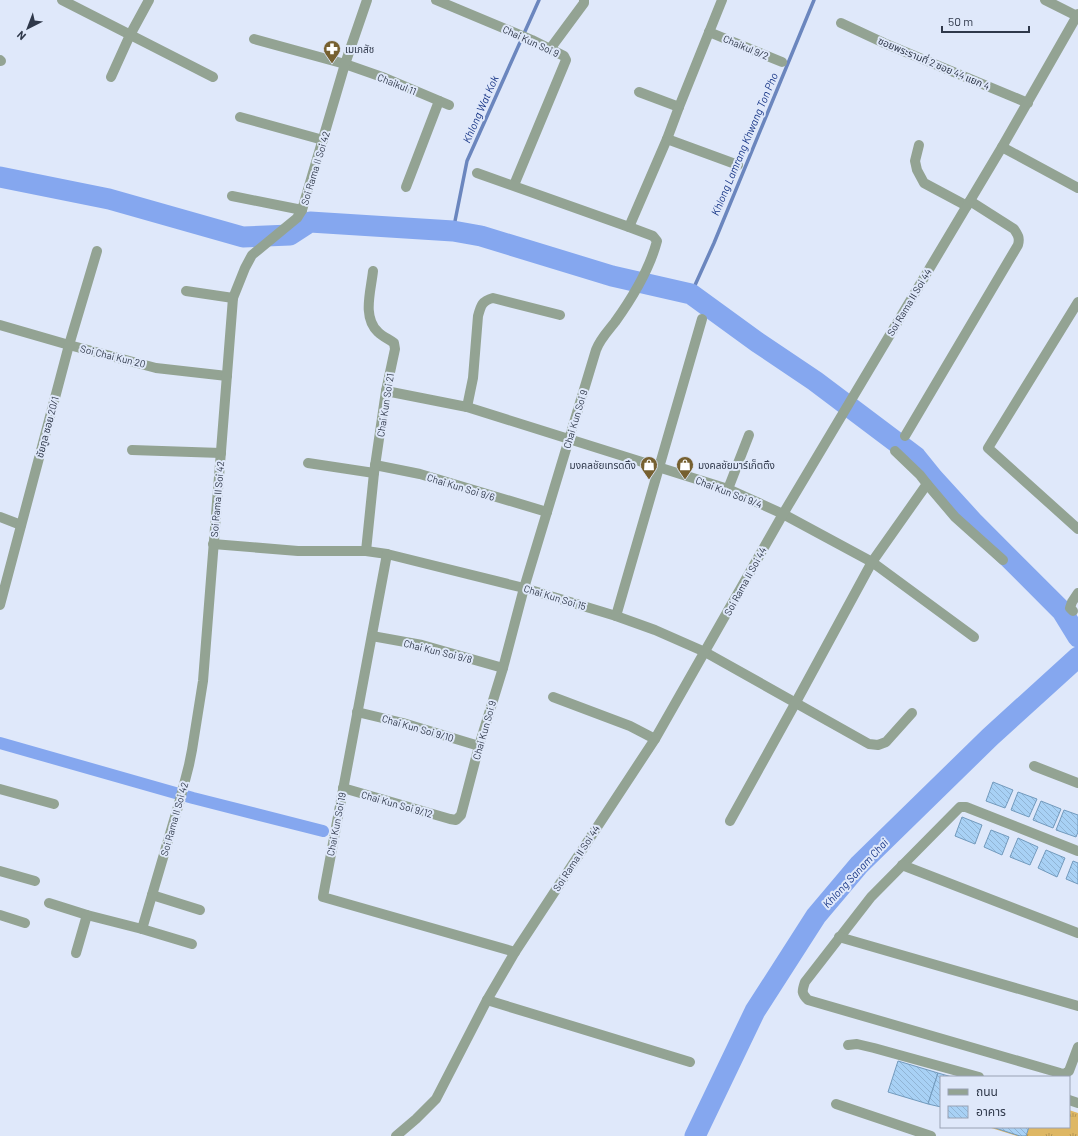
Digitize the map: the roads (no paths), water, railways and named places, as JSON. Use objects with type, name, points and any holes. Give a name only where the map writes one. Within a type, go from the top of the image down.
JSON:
[{"type":"street","points":[[62,0],[213,77]]},
{"type":"street","points":[[111,77],[148,0]]},
{"type":"street","name":"Soi Rama II Soi 42","points":[[142,930],[183,790],[192,750],[203,681],[233,298],[252,255],[300,215],[345,64],[367,0]]},
{"type":"street","name":"Chai Kun Soi 9","points":[[436,0],[532,40],[564,56],[566,60],[514,185]]},
{"type":"street","points":[[629,227],[667,139],[722,0]]},
{"type":"street","points":[[1045,0],[1077,15]]},
{"type":"street","points":[[550,49],[585,1]]},
{"type":"street","name":"Soi Rama II Soi 44","points":[[396,1136],[436,1099],[487,1000],[515,952],[655,739],[782,514],[1002,147],[1077,15]]},
{"type":"street","name":"ซอยพระรามที่ 2 ซอย 44 แยก 4","points":[[841,23],[884,43],[1028,103]]},
{"type":"street","name":"Chaikul 9/2","points":[[709,32],[782,62]]},
{"type":"street","name":"Chaikul 11","points":[[254,39],[345,64],[385,78],[449,105]]},
{"type":"street","points":[[639,92],[679,107]]},
{"type":"street","points":[[406,187],[439,101]]},
{"type":"street","points":[[240,117],[323,140]]},
{"type":"street","points":[[667,139],[738,165]]},
{"type":"street","points":[[905,436],[1020,240],[1014,229],[968,204],[924,183],[917,170],[915,161],[919,144]]},
{"type":"street","points":[[1002,147],[1078,188]]},
{"type":"street","name":"Chai Kun Soi 9","points":[[450,820],[456,820],[461,815],[479,746],[503,668],[546,512],[599,343],[636,290],[647,269],[656,241],[653,236],[477,173]]},
{"type":"street","points":[[232,196],[302,210]]},
{"type":"street","name":"ชัยกูล ซอย 20/1","points":[[0,605],[69,345],[97,251]]},
{"type":"street","name":"Chai Kun Soi 21","points":[[366,551],[375,469],[386,391],[395,348],[394,343],[378,332],[373,325],[368,310],[373,271]]},
{"type":"street","points":[[186,291],[233,298]]},
{"type":"street","points":[[467,407],[473,378],[478,316],[481,306],[486,300],[493,298],[560,315]]},
{"type":"street","points":[[1078,302],[988,448],[1078,529]]},
{"type":"street","points":[[616,616],[702,319]]},
{"type":"street","name":"Soi Chai Kun 20","points":[[0,325],[156,368],[227,376]]},
{"type":"street","name":"Chai Kun Soi 9/4","points":[[386,391],[467,407],[728,489],[782,514],[872,562],[974,637]]},
{"type":"street","points":[[728,489],[749,435]]},
{"type":"street","points":[[132,450],[221,453]]},
{"type":"street","points":[[896,450],[920,475],[955,517],[1003,560]]},
{"type":"street","name":"Chai Kun Soi 9/6","points":[[308,463],[420,474],[546,512]]},
{"type":"street","points":[[730,821],[872,562],[927,484]]},
{"type":"street","points":[[0,517],[21,525]]},
{"type":"street","name":"Chai Kun Soi 15","points":[[213,544],[298,552],[366,551],[387,554],[524,588],[616,616],[655,630],[705,652],[869,744],[878,746],[886,742],[912,713]]},
{"type":"street","name":"Chai Kun Soi 19","points":[[387,554],[322,897],[515,952]]},
{"type":"street","points":[[1073,611],[1070,608],[1078,593]]},
{"type":"street","name":"Chai Kun Soi 9/8","points":[[372,636],[422,645],[503,668]]},
{"type":"street","points":[[553,697],[630,726],[655,739]]},
{"type":"street","name":"Chai Kun Soi 9/10","points":[[357,712],[403,723],[479,746]]},
{"type":"street","points":[[1034,766],[1078,783]]},
{"type":"street","name":"Chai Kun Soi 9/12","points":[[343,788],[450,820]]},
{"type":"street","points":[[0,789],[54,804]]},
{"type":"street","points":[[1078,851],[966,807],[960,808],[871,897],[805,982],[802,989],[803,995],[808,1000],[1064,1074],[1071,1068],[1078,1047]]},
{"type":"street","points":[[902,865],[1078,933]]},
{"type":"street","points":[[0,871],[35,881]]},
{"type":"street","points":[[152,895],[200,910]]},
{"type":"street","points":[[49,902],[87,915],[192,944]]},
{"type":"street","points":[[0,915],[25,923]]},
{"type":"street","points":[[76,953],[87,915]]},
{"type":"street","points":[[839,938],[1078,1006]]},
{"type":"street","points":[[487,1000],[690,1062]]},
{"type":"street","points":[[848,1045],[857,1044],[874,1048],[975,1076]]},
{"type":"street","points":[[836,1104],[925,1135]]},
{"type":"waterway","name":"Khlong Wat Kok","points":[[453,231],[467,161],[539,0]]},
{"type":"waterway","name":"Khlong Lamrang Khwang Ton Pho","points":[[691,294],[714,243],[814,0]]},
{"type":"waterway","points":[[0,177],[109,199],[243,237],[290,235],[310,222],[453,231],[481,236],[612,276],[691,294],[757,342],[815,381],[916,457],[974,523],[1062,611],[1078,637]]},
{"type":"waterway","name":"Khlong Sanam Chai","points":[[695,1136],[755,1011],[816,916],[859,865],[990,737],[1078,657]]},
{"type":"waterway","points":[[0,743],[193,798],[323,831]]},
{"type":"place","name":"เมเภสัช","points":[[332,64]]},
{"type":"place","name":"มงคลชัยเทรดดิ้ง","points":[[649,480]]},
{"type":"place","name":"มงคลชัยมาร์เก็ตติ้ง","points":[[685,480]]}]
